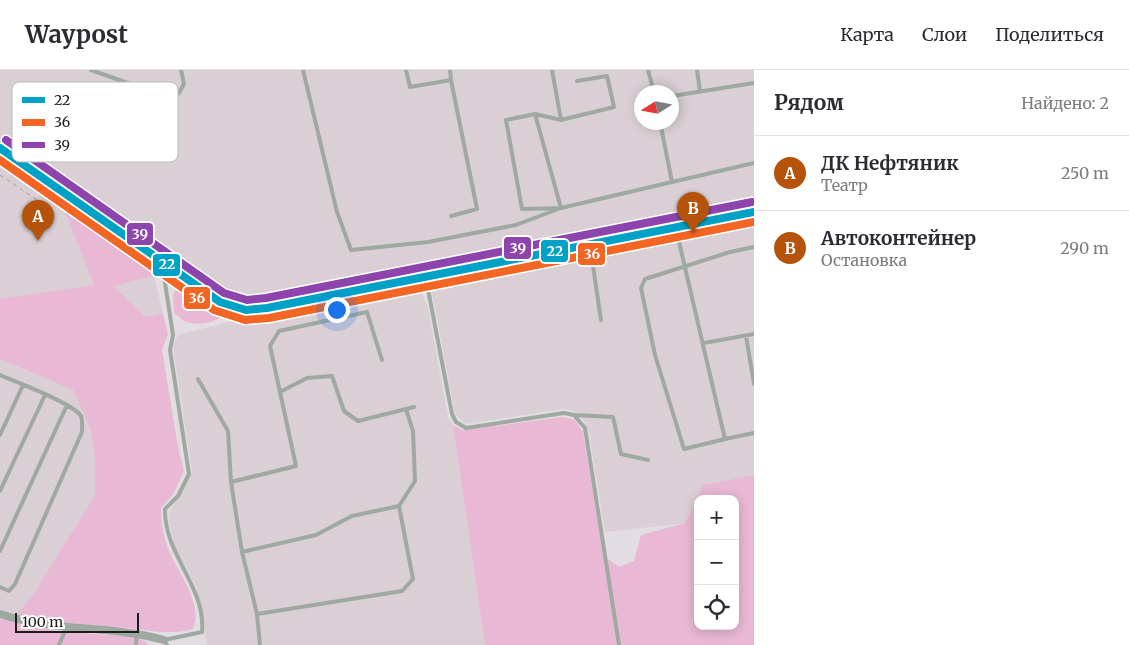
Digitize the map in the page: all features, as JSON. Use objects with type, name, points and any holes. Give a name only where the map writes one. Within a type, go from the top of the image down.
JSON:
[{"type":"street","points":[[0,148],[12,157]]},
{"type":"street","points":[[20,162],[220,302],[246,310],[267,308],[754,212]]},
{"type":"street","points":[[0,614],[28,623],[66,628],[137,633],[165,642]]},
{"type":"lane","points":[[91,70],[125,82]]},
{"type":"lane","points":[[178,93],[184,84],[181,70]]},
{"type":"lane","points":[[303,70],[337,212],[350,250],[428,242],[516,225],[561,208],[754,163]]},
{"type":"lane","points":[[406,70],[410,87],[451,80]]},
{"type":"lane","points":[[450,70],[477,209],[451,216]]},
{"type":"lane","points":[[552,70],[561,120]]},
{"type":"lane","points":[[648,70],[652,85]]},
{"type":"lane","points":[[697,70],[700,91]]},
{"type":"lane","points":[[561,208],[522,210],[506,120],[536,114],[561,120],[614,107],[607,76],[577,81]]},
{"type":"lane","points":[[679,95],[754,83]]},
{"type":"lane","points":[[536,114],[561,208]]},
{"type":"lane","points":[[662,130],[672,182]]},
{"type":"lane","points":[[676,226],[725,439]]},
{"type":"lane","points":[[589,243],[601,320]]},
{"type":"lane","points":[[754,248],[685,265],[645,279],[641,288],[655,355],[684,449],[754,433]]},
{"type":"lane","points":[[165,265],[163,270],[173,335],[170,350],[189,474],[178,496],[165,509],[165,525],[173,550],[188,577],[203,615],[202,632],[165,642]]},
{"type":"lane","points":[[426,276],[452,414],[456,422],[466,428],[564,413],[613,417],[621,454],[648,460]]},
{"type":"lane","points":[[232,482],[296,466],[270,346],[279,332],[366,312],[382,360]]},
{"type":"lane","points":[[704,343],[754,334]]},
{"type":"lane","points":[[746,336],[754,384]]},
{"type":"lane","points":[[0,375],[67,405],[80,415],[82,432],[15,584],[9,591],[0,587]]},
{"type":"lane","points":[[280,392],[307,378],[332,376],[344,411],[358,421],[414,407]]},
{"type":"lane","points":[[198,379],[228,431],[232,482],[242,552],[257,614],[260,645]]},
{"type":"lane","points":[[0,435],[23,385]]},
{"type":"lane","points":[[0,491],[45,395]]},
{"type":"lane","points":[[0,551],[67,405]]},
{"type":"lane","points":[[242,552],[316,535],[352,516],[399,506],[416,481],[413,431],[406,409]]},
{"type":"lane","points":[[574,415],[585,428],[618,645]]},
{"type":"lane","points":[[257,614],[402,590],[413,579],[399,506]]},
{"type":"lane","points":[[59,645],[66,628]]},
{"type":"lane","points":[[136,645],[137,633]]},
{"type":"path","points":[[0,175],[46,206]]},
{"type":"shaded area","points":[[0,70],[754,70],[754,207],[246,306],[222,299],[27,162],[178,162],[178,82],[12,82],[12,151],[0,143]]},
{"type":"shaded area","points":[[0,155],[59,197],[94,285],[0,299]]},
{"type":"shaded area","points":[[59,197],[141,253],[148,262],[154,276],[113,286],[146,317],[163,313],[168,334],[162,350],[178,447],[184,471],[174,493],[161,508],[162,520],[168,548],[193,600],[195,620],[193,629],[174,632],[155,631],[54,621],[17,614],[33,595],[95,495],[95,455],[90,427],[73,390],[0,359],[0,299],[94,285]]},
{"type":"shaded area","points":[[754,217],[754,475],[703,485],[698,495],[694,495],[694,504],[685,523],[605,532],[589,432],[583,419],[572,410],[563,409],[466,424],[455,414],[431,286],[436,278]]},
{"type":"shaded area","points":[[154,276],[163,313],[146,317],[113,286]]},
{"type":"shaded area","points":[[182,282],[217,305],[220,317],[208,323],[198,324],[188,323],[174,313],[173,296],[178,284]]},
{"type":"shaded area","points":[[414,283],[420,290],[428,308],[448,417],[453,425],[485,645],[207,645],[197,588],[175,546],[169,523],[170,511],[192,472],[173,347],[178,335],[256,315]]},
{"type":"shaded area","points":[[0,359],[73,390],[90,427],[95,455],[95,495],[33,596],[17,614],[0,610]]},
{"type":"shaded area","points":[[563,417],[575,420],[583,432],[603,555],[619,567],[634,561],[641,535],[685,523],[694,504],[694,630],[739,630],[739,495],[698,495],[703,485],[754,475],[754,645],[485,645],[453,425],[463,430]]},
{"type":"shaded area","points":[[0,619],[62,632],[127,636],[145,641],[149,645],[0,645]]},
{"type":"transit line","name":"39","points":[[6,140],[12,144]]},
{"type":"transit line","name":"22","points":[[0,148],[12,156]]},
{"type":"transit line","name":"36","points":[[0,160],[214,310],[245,320],[269,318],[754,222]]},
{"type":"transit line","name":"22","points":[[20,162],[220,302],[246,310],[267,308],[754,212]]},
{"type":"transit line","name":"39","points":[[37,162],[224,293],[247,300],[266,298],[752,202]]},
{"type":"place","name":"Автоконтейнер","points":[[693,233]]},
{"type":"place","name":"ДК Нефтяник","points":[[38,241]]}]
